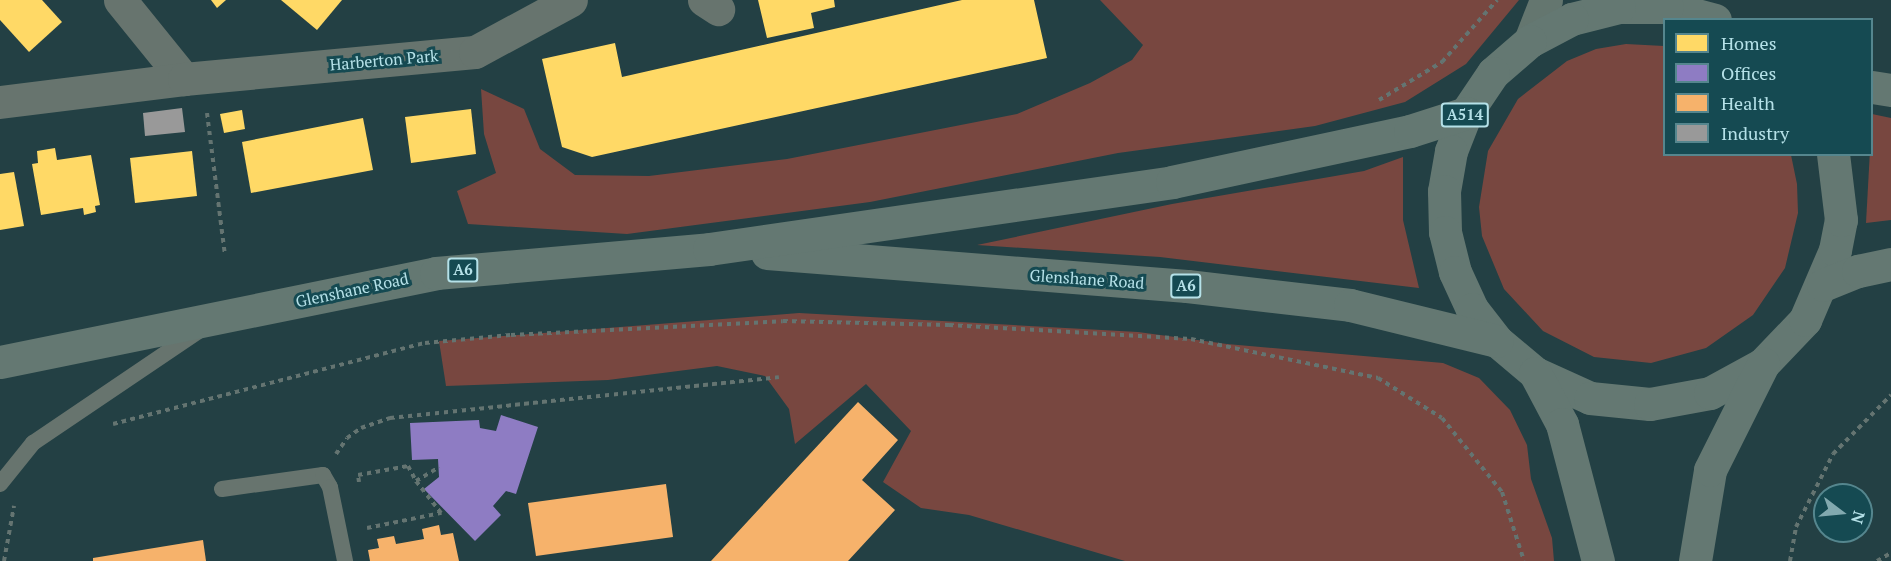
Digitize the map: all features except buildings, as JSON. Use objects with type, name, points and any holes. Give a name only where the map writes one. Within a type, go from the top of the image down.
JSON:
[{"type":"highway","name":"A514","points":[[1711,18],[1667,7],[1619,7],[1572,19],[1530,41],[1493,73],[1466,113],[1451,151],[1444,191],[1445,232],[1455,272],[1468,300],[1497,341],[1535,373],[1590,398],[1650,404],[1710,393],[1763,364]]},
{"type":"highway","points":[[1873,87],[1891,90]]},
{"type":"highway","name":"Glenshane Road","points":[[0,363],[436,273],[709,249],[1172,182],[1410,131],[1466,113]]},
{"type":"highway","name":"A514","points":[[1695,561],[1710,470],[1763,364],[1805,320],[1822,285],[1840,220],[1833,156]]},
{"type":"highway","name":"Glenshane Road","points":[[709,249],[1175,285],[1350,305],[1497,341]]},
{"type":"highway","points":[[1822,285],[1858,271],[1891,264]]},
{"type":"highway","name":"A514","points":[[1535,373],[1562,424],[1598,561]]},
{"type":"street","points":[[120,0],[193,78]]},
{"type":"street","name":"Harberton Park","points":[[0,102],[193,78],[475,52],[571,0]]},
{"type":"street","points":[[1530,41],[1546,0]]},
{"type":"street","points":[[1708,0],[1715,18]]},
{"type":"lane","points":[[0,484],[33,443],[221,317]]},
{"type":"lane","points":[[222,489],[322,475],[330,487],[345,559]]},
{"type":"path","points":[[1377,101],[1442,62],[1497,0]]},
{"type":"path","points":[[193,78],[225,255]]},
{"type":"path","points":[[106,426],[426,343],[511,335],[783,321],[949,325],[1191,339],[1378,378],[1442,418],[1502,492],[1524,561]]},
{"type":"path","points":[[333,459],[347,438],[361,428],[390,418],[779,377]]},
{"type":"path","points":[[1790,561],[1796,527],[1833,454],[1891,395]]},
{"type":"path","points":[[345,559],[352,555],[351,542],[368,527],[441,513],[416,481],[408,466],[358,475],[360,485]]},
{"type":"path","points":[[416,481],[439,467]]},
{"type":"path","points":[[4,561],[14,505],[20,498]]},
{"type":"path","points":[[366,516],[368,527]]},
{"type":"path","points":[[1877,561],[1891,553]]},
{"type":"shaded area","points":[[1100,0],[1519,0],[1466,64],[1405,102],[1315,126],[1118,153],[870,202],[627,234],[468,224],[457,191],[496,173],[484,134],[481,89],[524,109],[540,149],[575,175],[649,176],[787,159],[1017,114],[1090,83],[1132,60],[1143,45]]},
{"type":"shaded area","points":[[1626,44],[1663,46],[1663,156],[1791,156],[1797,184],[1798,213],[1785,268],[1753,315],[1706,348],[1651,363],[1594,357],[1543,331],[1504,289],[1482,236],[1479,207],[1488,151],[1518,99],[1567,61],[1596,49]]},
{"type":"shaded area","points":[[1873,114],[1891,118],[1891,220],[1866,223],[1870,156],[1873,156]]},
{"type":"shaded area","points":[[1403,157],[1403,220],[1419,288],[1160,257],[977,245],[1172,204],[1364,171]]},
{"type":"shaded area","points":[[799,313],[1138,332],[1227,344],[1443,363],[1479,378],[1510,410],[1527,445],[1531,479],[1552,538],[1554,561],[1125,561],[969,515],[921,508],[883,482],[911,431],[866,384],[795,444],[789,409],[765,376],[717,366],[608,380],[446,386],[439,341]]}]
